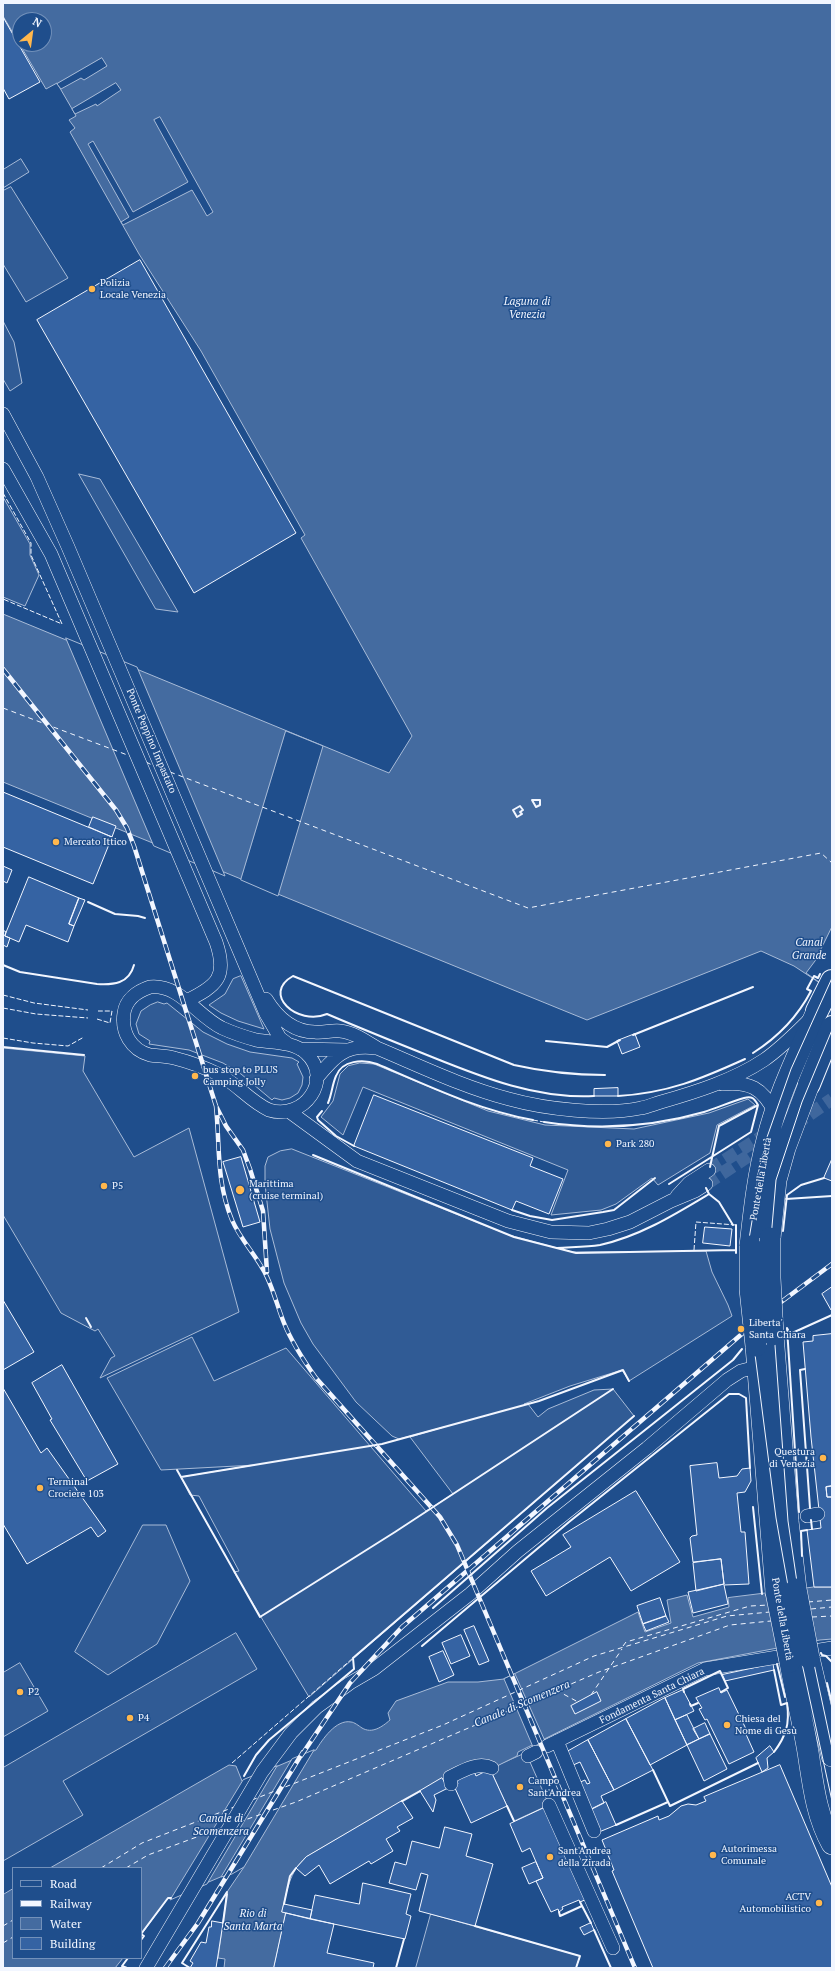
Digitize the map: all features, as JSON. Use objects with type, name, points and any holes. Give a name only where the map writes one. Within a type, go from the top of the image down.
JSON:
[{"type":"highway","name":"Ponte della Libertà","points":[[819,1007],[832,981]]},
{"type":"highway","name":"Ponte della Libertà","points":[[809,1084],[832,1027]]},
{"type":"main road","name":"Ponte della Libertà","points":[[819,1007],[775,1113],[762,1159],[750,1246],[750,1289],[765,1352],[786,1590],[799,1660],[807,1751],[814,1799],[821,1820],[832,1844]]},
{"type":"main road","points":[[776,1180],[779,1149],[799,1090],[799,1085],[792,1070]]},
{"type":"main road","name":"Ponte della Libertà","points":[[765,1352],[770,1278],[770,1238],[776,1180],[785,1148],[809,1084]]},
{"type":"main road","name":"Ponte della Libertà","points":[[799,1660],[832,1756]]},
{"type":"street","name":"Ponte Peppino Impastato","points":[[3,414],[36,476],[68,547],[256,987]]},
{"type":"street","name":"Ponte Peppino Impastato","points":[[3,469],[51,554],[216,942],[221,958],[221,970],[219,977],[207,990],[186,1001]]},
{"type":"street","points":[[288,1044],[239,1035],[210,1021],[176,992],[163,987],[150,987],[138,992],[129,1000],[124,1011],[123,1021],[127,1038],[135,1047],[145,1053],[186,1061],[219,1075],[269,1110],[276,1112],[290,1112],[299,1108],[309,1100],[314,1089],[316,1079],[313,1063],[300,1049]]},
{"type":"street","points":[[256,987],[271,1023],[280,1038],[288,1044],[300,1049],[347,1050],[362,1046],[377,1048]]},
{"type":"street","points":[[256,987],[278,1015],[292,1026],[306,1032],[340,1031],[362,1038],[377,1048],[484,1092],[532,1105],[612,1111],[641,1108],[712,1085],[774,1058],[782,1061],[792,1070]]},
{"type":"street","points":[[756,1065],[791,1037],[819,1007]]},
{"type":"street","points":[[316,1079],[334,1059],[347,1050]]},
{"type":"street","points":[[712,1085],[736,1082],[754,1087],[766,1097],[775,1113]]},
{"type":"street","points":[[290,1112],[357,1161],[508,1221],[551,1232],[589,1233],[608,1229],[630,1222],[671,1201],[696,1191],[706,1184]]},
{"type":"street","points":[[671,1201],[689,1183],[709,1170]]},
{"type":"street","points":[[146,1968],[262,1772],[291,1733],[317,1707],[350,1683],[374,1669],[470,1594],[518,1551],[647,1448],[712,1392],[765,1352]]},
{"type":"street","name":"Fondamenta Santa Chiara","points":[[594,1831],[542,1749],[705,1669],[832,1648]]},
{"type":"street","points":[[452,1784],[450,1777],[471,1767],[488,1766],[492,1768]]},
{"type":"street","points":[[549,1805],[613,1948]]},
{"type":"shaded area","points":[[21,159],[29,172],[3,188],[3,170]]},
{"type":"shaded area","points":[[11,187],[68,278],[26,302],[3,264],[3,191]]},
{"type":"shaded area","points":[[3,321],[14,342],[22,383],[10,391],[3,379]]},
{"type":"shaded area","points":[[79,474],[100,479],[178,612],[156,609]]},
{"type":"shaded area","points":[[3,497],[30,544],[30,555],[39,575],[25,606],[3,597]]},
{"type":"shaded area","points":[[241,976],[264,1029],[238,1021],[221,1013],[209,1005],[225,994],[233,979]]},
{"type":"shaded area","points":[[158,1002],[164,1004],[167,1003],[203,1032],[227,1044],[250,1052],[292,1058],[299,1062],[297,1064],[303,1077],[302,1085],[298,1093],[290,1098],[282,1100],[274,1098],[272,1100],[241,1074],[223,1063],[189,1050],[149,1044],[150,1041],[139,1034],[136,1024],[141,1011]]},
{"type":"shaded area","name":"P5","points":[[3,1048],[85,1056],[83,1071],[134,1157],[189,1128],[239,1312],[100,1378],[111,1358],[115,1356],[98,1329],[95,1331],[61,1313],[3,1215]]},
{"type":"shaded area","name":"Park 280","points":[[360,1063],[374,1064],[488,1111],[545,1125],[634,1129],[709,1113],[748,1099],[755,1105],[717,1125],[710,1153],[658,1185],[652,1178],[616,1204],[601,1210],[551,1215],[568,1170],[363,1087],[343,1135],[321,1117],[333,1101],[340,1074],[348,1066]]},
{"type":"shaded area","points":[[292,1149],[509,1235],[572,1252],[706,1251],[712,1272],[732,1316],[629,1381],[622,1370],[570,1386],[524,1404],[528,1404],[538,1417],[548,1409],[594,1390],[613,1389],[634,1416],[309,1697],[234,1572],[239,1571],[199,1496],[190,1495],[181,1477],[255,1465],[161,1470],[107,1378],[192,1337],[214,1381],[286,1348],[426,1511],[453,1494],[410,1437],[444,1427],[399,1439],[392,1436],[356,1402],[313,1344],[301,1323],[284,1283],[270,1229],[265,1184],[265,1166],[268,1157],[280,1151]]},
{"type":"shaded area","points":[[143,1525],[166,1525],[190,1581],[157,1644],[108,1675],[75,1652]]},
{"type":"shaded area","name":"P4","points":[[236,1633],[257,1669],[63,1781],[83,1815],[3,1861],[3,1768]]},
{"type":"shaded area","name":"P2","points":[[20,1663],[48,1711],[3,1737],[3,1673]]},
{"type":"shaded area","name":"Campo Sant'Andrea","points":[[526,1753],[549,1805],[514,1821],[490,1769]]},
{"type":"shaded area","points":[[431,1914],[580,1956],[576,1968],[416,1968]]},
{"type":"water","name":"Laguna di Venezia","points":[[3,3],[832,3],[832,991],[794,966],[761,951],[587,1020],[3,782],[3,614],[389,773],[412,736],[301,538],[305,535],[201,351],[139,254],[70,132],[75,128],[69,120],[76,116],[75,114],[57,83],[46,89],[24,52],[52,52],[52,12],[12,12],[12,31],[3,16]]},
{"type":"water","name":"Canale di Scomenzera","points":[[814,1587],[832,1587],[832,1639],[698,1663],[518,1752],[517,1756],[497,1766],[465,1766],[306,1857],[292,1875],[287,1889],[282,1912],[286,1913],[274,1968],[224,1968],[225,1959],[218,1958],[227,1892],[244,1867],[168,1898],[142,1934],[142,1867],[52,1867],[229,1765],[236,1766],[242,1781],[316,1750],[330,1731],[345,1722],[355,1723],[366,1730],[377,1729],[390,1720],[388,1713],[396,1701],[448,1682],[478,1682],[504,1679],[638,1612],[645,1632],[671,1623],[667,1600],[687,1595],[693,1617],[729,1607],[728,1598]]},
{"type":"water","points":[[12,1890],[12,1959],[122,1959],[115,1968],[3,1968],[3,1895]]},
{"type":"pier","points":[[102,58],[107,66],[84,80],[81,78],[61,89],[57,84]]},
{"type":"pier","points":[[116,83],[121,90],[97,106],[96,104],[75,114],[72,109]]},
{"type":"pier","points":[[160,117],[213,212],[207,216],[192,190],[123,225],[121,222],[129,217],[88,144],[93,141],[133,212],[188,182],[154,120]]},
{"type":"pier","points":[[66,638],[137,667],[225,876],[154,846]]},
{"type":"pier","points":[[286,731],[323,746],[278,896],[241,880]]},
{"type":"pier","points":[[832,927],[832,991],[806,973],[815,961]]},
{"type":"pier","points":[[515,1674],[545,1741],[533,1747],[504,1679]]},
{"type":"pier","points":[[314,1750],[244,1867],[232,1874],[221,1877],[292,1759]]},
{"type":"pier","points":[[277,1766],[207,1884],[170,1900],[243,1780]]},
{"type":"building","points":[[3,17],[12,33],[12,52],[23,52],[40,82],[9,99],[3,88]]},
{"type":"building","points":[[140,260],[296,533],[194,593],[37,320]]},
{"type":"building","name":"Mercato Ittico","points":[[3,792],[112,837],[93,884],[3,847]]},
{"type":"building","points":[[93,817],[116,826],[112,837],[89,827]]},
{"type":"building","points":[[3,866],[12,870],[7,883],[3,881]]},
{"type":"building","points":[[29,877],[79,898],[69,924],[74,926],[68,942],[26,925],[19,942],[5,936]]},
{"type":"building","points":[[79,898],[85,900],[74,926],[69,924]]},
{"type":"building","points":[[3,930],[6,932],[5,936],[10,938],[7,947],[3,945]]},
{"type":"building","points":[[635,1034],[640,1047],[622,1054],[617,1041]]},
{"type":"building","points":[[618,1088],[618,1096],[594,1096],[594,1089]]},
{"type":"building","points":[[374,1095],[533,1158],[530,1166],[563,1179],[549,1214],[516,1201],[512,1210],[354,1146]]},
{"type":"building","points":[[241,1157],[260,1222],[243,1227],[223,1162]]},
{"type":"building","points":[[832,1159],[832,1181],[824,1178]]},
{"type":"building","points":[[705,1227],[732,1229],[730,1246],[703,1243]]},
{"type":"building","points":[[832,1287],[832,1309],[831,1310],[822,1294]]},
{"type":"building","points":[[3,1300],[34,1352],[3,1370]]},
{"type":"building","name":"Questura di Venezia","points":[[832,1334],[832,1486],[826,1487],[827,1497],[832,1497],[832,1587],[814,1587],[807,1530],[821,1528],[803,1342],[813,1341],[813,1336]]},
{"type":"building","points":[[62,1365],[118,1464],[87,1481],[50,1420],[52,1419],[32,1383]]},
{"type":"building","name":"Terminal Crociere 103","points":[[3,1388],[41,1453],[47,1448],[106,1531],[98,1537],[91,1527],[27,1564],[3,1524]]},
{"type":"building","points":[[717,1463],[719,1478],[737,1476],[742,1469],[750,1468],[751,1481],[745,1492],[737,1493],[741,1532],[745,1532],[749,1584],[724,1585],[728,1604],[693,1613],[688,1592],[724,1584],[721,1559],[693,1562],[690,1538],[697,1535],[690,1466]]},
{"type":"building","points":[[832,1486],[832,1497],[827,1497],[826,1487]]},
{"type":"building","points":[[636,1491],[680,1562],[631,1591],[610,1557],[546,1596],[531,1571],[571,1547],[563,1535]]},
{"type":"building","points":[[721,1559],[724,1584],[696,1591],[693,1563]]},
{"type":"building","points":[[660,1598],[666,1616],[643,1624],[637,1606]]},
{"type":"building","points":[[666,1616],[669,1622],[646,1631],[643,1624]]},
{"type":"building","points":[[474,1626],[489,1661],[479,1665],[464,1630]]},
{"type":"building","points":[[461,1635],[470,1656],[451,1664],[442,1643]]},
{"type":"building","points":[[443,1651],[454,1675],[439,1682],[429,1657]]},
{"type":"building","points":[[773,1664],[774,1670],[725,1681],[722,1675]]},
{"type":"building","name":"Chiesa del Nome di Gesù","points":[[719,1688],[721,1693],[727,1690],[747,1731],[745,1732],[754,1752],[729,1764],[707,1719],[705,1720],[699,1709],[702,1708],[696,1698]]},
{"type":"building","points":[[683,1690],[694,1711],[675,1720],[665,1698]]},
{"type":"building","points":[[597,1692],[601,1701],[575,1714],[571,1706]]},
{"type":"building","points":[[665,1698],[687,1745],[650,1765],[626,1719]]},
{"type":"building","points":[[687,1715],[699,1739],[687,1745],[675,1720]]},
{"type":"building","points":[[626,1719],[653,1770],[614,1790],[588,1740]]},
{"type":"building","points":[[705,1723],[710,1734],[699,1739],[693,1729]]},
{"type":"building","points":[[710,1734],[727,1769],[704,1781],[687,1745]]},
{"type":"building","points":[[588,1740],[614,1790],[601,1796],[604,1803],[590,1810],[578,1783],[585,1780],[587,1784],[590,1783],[580,1762],[571,1766],[565,1753]]},
{"type":"building","points":[[770,1746],[774,1752],[767,1758],[768,1768],[762,1772],[756,1758]]},
{"type":"building","name":"Autorimessa Comunale","points":[[780,1765],[832,1887],[832,1968],[653,1968],[612,1871],[614,1870],[602,1840],[658,1816],[659,1820],[669,1816],[681,1806],[688,1804],[696,1805],[706,1801],[704,1797]]},
{"type":"building","points":[[473,1769],[476,1776],[490,1769],[507,1806],[471,1823],[454,1786],[458,1784],[455,1777]]},
{"type":"building","points":[[442,1778],[448,1788],[434,1795],[436,1800],[433,1812],[420,1791]]},
{"type":"building","points":[[402,1801],[413,1818],[397,1827],[400,1831],[386,1839],[393,1851],[371,1864],[369,1861],[330,1884],[319,1865],[305,1876],[296,1868],[306,1857]]},
{"type":"building","points":[[606,1802],[616,1825],[599,1832],[590,1810]]},
{"type":"building","name":"Sant'Andrea della Zirada","points":[[544,1808],[587,1899],[580,1902],[579,1900],[562,1907],[563,1909],[559,1912],[558,1909],[551,1912],[536,1881],[543,1878],[530,1848],[522,1852],[510,1824]]},
{"type":"building","points":[[445,1827],[472,1834],[466,1856],[493,1864],[475,1926],[419,1911],[428,1875],[421,1873],[416,1890],[389,1883],[395,1862],[406,1865],[412,1841],[439,1848]]},
{"type":"building","points":[[536,1862],[543,1878],[529,1884],[522,1868]]},
{"type":"building","points":[[363,1883],[411,1894],[406,1914],[411,1916],[405,1939],[310,1919],[315,1895],[359,1904]]},
{"type":"building","points":[[284,1904],[312,1910],[310,1919],[282,1912]]},
{"type":"building","points":[[286,1913],[334,1924],[327,1953],[374,1963],[373,1968],[274,1968]]},
{"type":"building","points":[[212,1921],[223,1923],[216,1968],[190,1968],[193,1963],[190,1961],[201,1942],[206,1943],[209,1927],[211,1927]]},
{"type":"building","points":[[591,1923],[594,1930],[584,1935],[580,1928]]},
{"type":"ferry route","points":[[3,708],[130,756]]},
{"type":"ferry route","points":[[146,762],[154,766]]},
{"type":"ferry route","points":[[170,772],[528,908],[821,853],[832,863]]},
{"type":"ferry route","points":[[808,1602],[832,1600]]},
{"type":"ferry route","points":[[623,1646],[626,1642],[750,1606],[769,1605]]},
{"type":"ferry route","points":[[811,1609],[832,1607]]},
{"type":"ferry route","points":[[252,1800],[443,1725],[594,1656],[727,1616],[770,1612]]},
{"type":"ferry route","points":[[812,1617],[832,1616]]},
{"type":"ferry route","points":[[239,1822],[296,1802],[599,1672],[730,1625],[771,1621]]},
{"type":"ferry route","points":[[591,1695],[622,1649]]},
{"type":"ferry route","points":[[556,1690],[578,1702]]},
{"type":"ferry route","points":[[103,1867],[142,1843],[234,1807]]},
{"type":"ferry route","points":[[128,1867],[148,1855],[221,1828]]},
{"type":"ferry route","points":[[3,1926],[12,1921]]},
{"type":"ferry route","points":[[3,1943],[12,1938]]},
{"type":"tunnel","points":[[794,1125],[832,1099]]},
{"type":"tunnel","points":[[709,1170],[763,1136]]},
{"type":"tunnel","points":[[706,1184],[768,1143]]},
{"type":"tram line","points":[[832,978],[791,1069],[766,1140],[758,1174],[756,1197],[748,1245],[748,1283],[752,1331],[776,1518],[801,1659],[832,1801]]},
{"type":"tram line","points":[[832,1030],[802,1102],[776,1180],[771,1238],[770,1278],[788,1521],[798,1589],[832,1748]]},
{"type":"railway","points":[[3,669],[116,810],[127,828],[216,1106],[226,1126],[243,1150],[250,1169],[263,1211],[267,1272]]},
{"type":"railway","points":[[216,1106],[221,1178],[223,1192],[232,1220],[267,1277],[287,1330],[298,1352],[316,1378],[440,1517],[457,1545],[635,1968]]},
{"type":"railway","points":[[301,1756],[350,1683],[402,1627],[765,1314],[832,1264]]},
{"type":"railway","points":[[165,1968],[198,1923],[303,1752]]},
{"type":"fence","points":[[3,493],[31,543],[31,555],[62,624],[3,599]]},
{"type":"fence","points":[[3,995],[34,1003],[88,1010]]},
{"type":"fence","points":[[3,1008],[36,1014],[88,1018]]},
{"type":"fence","points":[[97,1019],[110,1023],[112,1011],[98,1011]]},
{"type":"fence","points":[[3,1038],[33,1043],[68,1046],[84,1037]]},
{"type":"fence","points":[[533,1120],[544,1122]]},
{"type":"fence","points":[[694,1250],[696,1222],[736,1225]]},
{"type":"fence","points":[[232,1763],[353,1658]]},
{"type":"wall","points":[[532,800],[540,800],[540,805],[536,807],[532,800]]},
{"type":"wall","points":[[520,806],[523,810],[520,812],[522,814],[517,817],[513,810],[520,806]]},
{"type":"wall","points":[[88,902],[115,914],[145,918]]},
{"type":"wall","points":[[3,965],[20,972],[97,984],[114,983],[124,980],[132,971],[134,965]]},
{"type":"wall","points":[[753,1053],[779,1033],[800,1010],[811,991],[807,989],[814,976],[818,978],[820,974]]},
{"type":"wall","points":[[594,1096],[552,1094],[511,1086],[452,1065],[327,1014],[316,1017],[305,1016],[295,1012],[287,1006],[282,999],[281,991],[284,983],[293,976],[514,1065],[560,1073],[605,1075]]},
{"type":"wall","points":[[633,1035],[753,987]]},
{"type":"wall","points":[[546,1041],[607,1047],[620,1040]]},
{"type":"wall","points":[[3,1047],[84,1055]]},
{"type":"wall","points":[[618,1096],[653,1092],[684,1084],[745,1059]]},
{"type":"wall","points":[[328,1103],[339,1071],[348,1064],[359,1061],[377,1064],[473,1104],[513,1116],[533,1120]]},
{"type":"wall","points":[[544,1122],[584,1126],[624,1126],[644,1124],[704,1112],[744,1098],[751,1097],[754,1099],[758,1105],[751,1132],[669,1184]]},
{"type":"wall","points":[[710,1167],[719,1126],[758,1105]]},
{"type":"wall","points":[[322,1111],[317,1117],[318,1120],[336,1136],[354,1146]]},
{"type":"wall","points":[[313,1155],[514,1237],[576,1253],[736,1250]]},
{"type":"wall","points":[[512,1210],[530,1216],[552,1220],[614,1210],[655,1178]]},
{"type":"wall","points":[[783,1231],[787,1195],[801,1185],[824,1178]]},
{"type":"wall","points":[[706,1188],[709,1194],[719,1202],[733,1225]]},
{"type":"wall","points":[[557,1248],[584,1247],[615,1241],[656,1224],[709,1194]]},
{"type":"wall","points":[[786,1199],[832,1196]]},
{"type":"wall","points":[[736,1225],[736,1253]]},
{"type":"wall","points":[[799,1512],[787,1328],[790,1334],[832,1315]]},
{"type":"wall","points":[[86,1318],[91,1327]]},
{"type":"wall","points":[[433,1608],[547,1508],[733,1360],[742,1349]]},
{"type":"wall","points":[[805,1369],[800,1370],[810,1508]]},
{"type":"wall","points":[[181,1477],[382,1444],[539,1401],[623,1370],[629,1381]]},
{"type":"wall","points":[[177,1470],[260,1617],[395,1532],[613,1389]]},
{"type":"wall","points":[[422,1646],[569,1522],[729,1394],[739,1394],[746,1398],[750,1468]]},
{"type":"wall","points":[[353,1658],[634,1416]]},
{"type":"wall","points":[[753,1507],[762,1594]]},
{"type":"wall","points":[[811,1520],[812,1529]]},
{"type":"wall","points":[[802,1556],[801,1531],[807,1530]]},
{"type":"wall","points":[[821,1653],[832,1662]]},
{"type":"wall","points":[[244,1776],[256,1755],[269,1740],[354,1669],[353,1658]]},
{"type":"wall","points":[[777,1664],[785,1697]]},
{"type":"wall","points":[[774,1670],[781,1705],[787,1703],[788,1717],[782,1741],[774,1752]]},
{"type":"wall","points":[[684,1692],[683,1689],[720,1671],[728,1688],[721,1692]]},
{"type":"wall","points":[[827,1683],[832,1704]]},
{"type":"wall","points":[[690,1704],[691,1706],[698,1703]]},
{"type":"wall","points":[[653,1770],[670,1806],[758,1763]]},
{"type":"wall","points":[[402,1801],[420,1791]]},
{"type":"wall","points":[[616,1825],[668,1802]]},
{"type":"wall","points":[[507,1806],[514,1821]]},
{"type":"wall","points":[[284,1904],[290,1876],[296,1868]]},
{"type":"wall","points":[[190,1968],[182,1963],[227,1892]]},
{"type":"wall","points":[[223,1923],[227,1894]]},
{"type":"wall","points":[[142,1933],[168,1898],[171,1898]]},
{"type":"wall","points":[[580,1902],[591,1923]]},
{"type":"wall","points":[[559,1912],[560,1916],[582,1906]]},
{"type":"wall","points":[[475,1926],[580,1956],[576,1968]]},
{"type":"wall","points":[[594,1930],[611,1968]]},
{"type":"wall","points":[[142,1935],[144,1936],[142,1939]]},
{"type":"wall","points":[[396,1968],[404,1939]]},
{"type":"wall","points":[[127,1959],[122,1966],[127,1968]]},
{"type":"place","name":"Polizia Locale Venezia","points":[[92,289]]},
{"type":"place","name":"Mercato Ittico","points":[[56,842]]},
{"type":"place","name":"bus stop to PLUS Camping Jolly","points":[[195,1076]]},
{"type":"place","name":"Park 280","points":[[608,1144]]},
{"type":"place","name":"P5","points":[[104,1186]]},
{"type":"place","name":"Marittima (cruise terminal)","points":[[240,1190]]},
{"type":"place","name":"Liberta' Santa Chiara","points":[[741,1329]]},
{"type":"place","name":"Questura di Venezia","points":[[823,1458]]},
{"type":"place","name":"Terminal Crociere 103","points":[[40,1488]]},
{"type":"place","name":"P2","points":[[20,1692]]},
{"type":"place","name":"P4","points":[[130,1718]]},
{"type":"place","name":"Chiesa del Nome di Gesù","points":[[727,1725]]},
{"type":"place","name":"Campo Sant'Andrea","points":[[520,1787]]},
{"type":"place","name":"Autorimessa Comunale","points":[[713,1855]]},
{"type":"place","name":"Sant'Andrea della Zirada","points":[[550,1857]]},
{"type":"place","name":"ACTV Automobilistico","points":[[819,1903]]},
{"type":"water label","name":"Canal Grande","points":[[809,949]]},
{"type":"water label","name":"Rio di Santa Marta","points":[[253,1920]]}]
